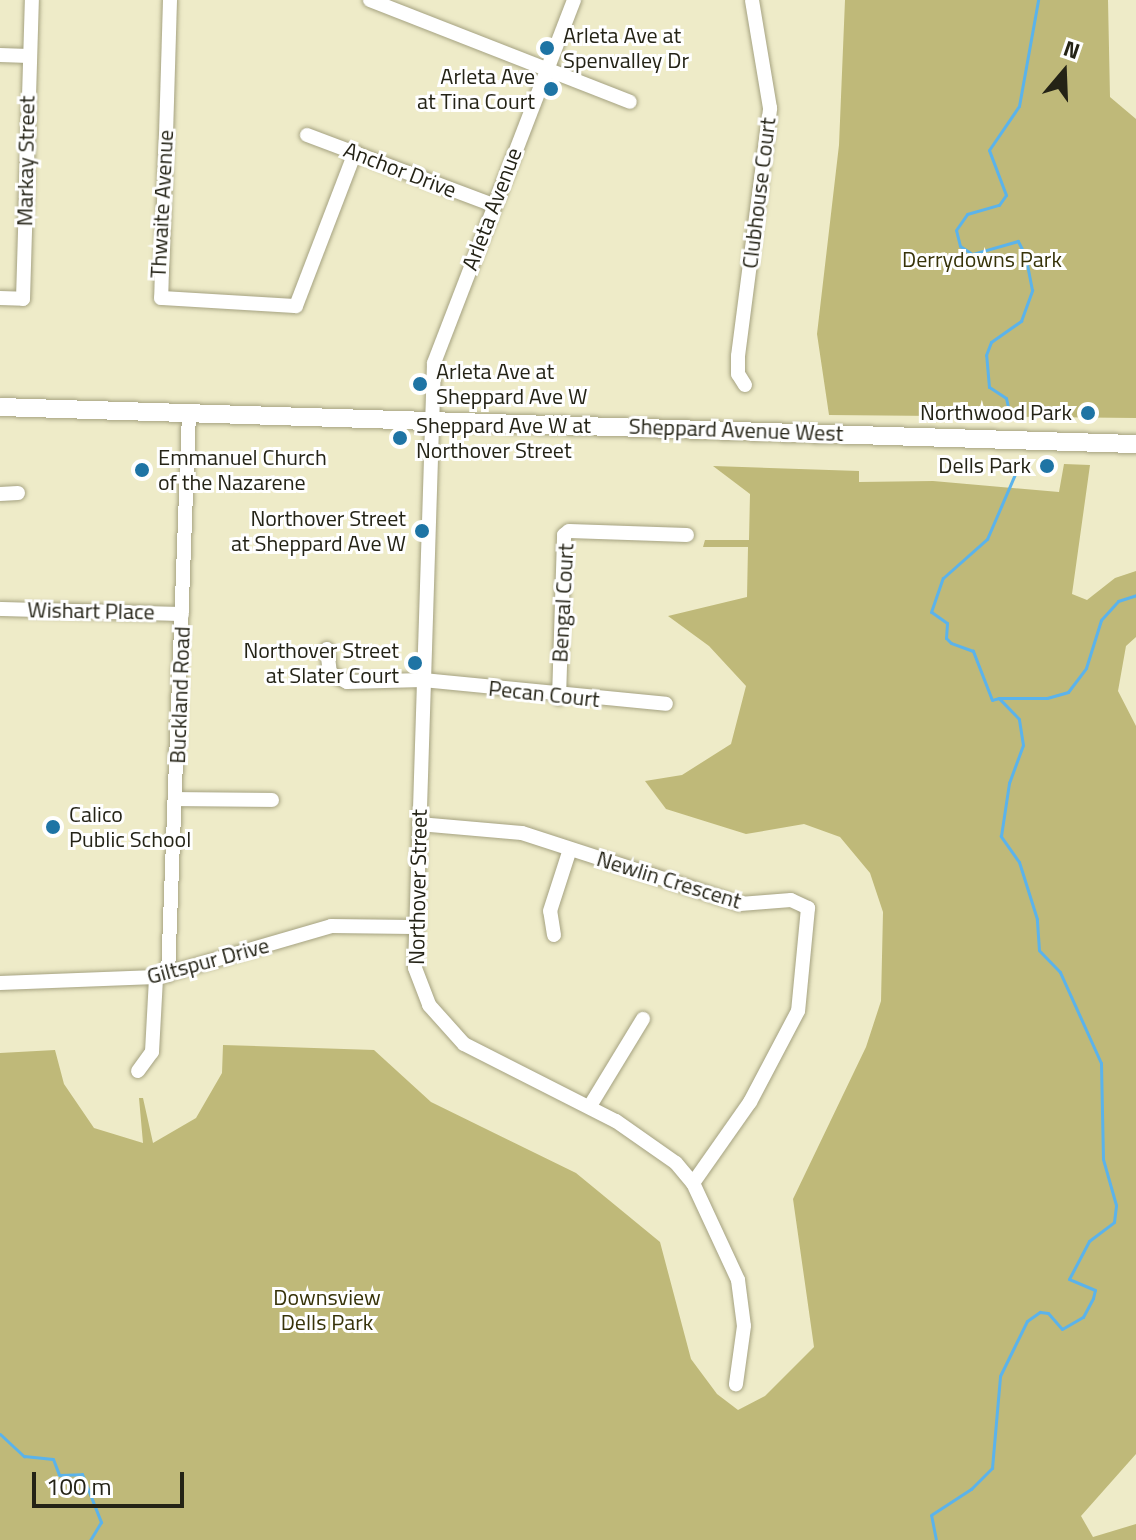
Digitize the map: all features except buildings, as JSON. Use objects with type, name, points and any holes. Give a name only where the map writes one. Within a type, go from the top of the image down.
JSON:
[{"type":"main road","name":"Sheppard Avenue West","points":[[0,407],[1136,444]]},
{"type":"street","name":"Markay Street","points":[[0,298],[23,299],[32,0]]},
{"type":"street","name":"Thwaite Avenue","points":[[170,0],[161,298],[296,306],[355,152]]},
{"type":"street","points":[[370,0],[402,6],[630,102]]},
{"type":"street","name":"Arleta Avenue","points":[[432,422],[434,363],[574,0]]},
{"type":"street","name":"Clubhouse Court","points":[[745,385],[738,374],[738,356],[770,108],[752,0]]},
{"type":"street","points":[[0,55],[29,56]]},
{"type":"street","name":"Anchor Drive","points":[[307,135],[493,205]]},
{"type":"street","name":"Buckland Road","points":[[138,1071],[152,1052],[162,976],[176,799],[189,414]]},
{"type":"street","name":"Northover Street","points":[[432,422],[413,927],[418,982],[445,1027],[464,1044],[590,1106],[661,1152],[693,1183],[738,1280],[744,1326],[736,1384]]},
{"type":"street","points":[[0,494],[18,493]]},
{"type":"street","name":"Bengal Court","points":[[559,698],[564,535],[569,531],[687,535]]},
{"type":"street","name":"Wishart Place","points":[[0,609],[182,614]]},
{"type":"street","name":"Pecan Court","points":[[327,649],[330,673],[342,680],[423,680],[559,698],[666,704]]},
{"type":"street","points":[[176,799],[272,800]]},
{"type":"street","name":"Newlin Crescent","points":[[419,824],[522,833],[740,904],[791,900],[808,908],[798,1011],[750,1102],[693,1183]]},
{"type":"street","points":[[554,935],[550,911],[570,849]]},
{"type":"street","name":"Giltspur Drive","points":[[0,983],[162,976],[331,926],[413,927]]},
{"type":"street","points":[[590,1106],[643,1019]]},
{"type":"green space","name":"Derrydowns Park","points":[[845,0],[1108,0],[1110,97],[1136,119],[1136,418],[829,415],[817,334],[839,145]]},
{"type":"green space","name":"Downsview Dells Park","points":[[1064,464],[1090,465],[1072,594],[1087,600],[1115,578],[1136,571],[1136,637],[1126,646],[1118,691],[1136,726],[1136,1454],[1081,1516],[1093,1537],[1136,1524],[1136,1540],[0,1540],[0,1053],[55,1050],[64,1084],[94,1128],[143,1143],[139,1098],[143,1098],[153,1143],[196,1118],[222,1073],[223,1045],[374,1050],[431,1102],[576,1173],[660,1242],[691,1359],[717,1394],[738,1410],[765,1396],[814,1347],[793,1199],[866,1047],[881,1001],[883,912],[870,873],[840,837],[804,824],[746,834],[666,809],[645,781],[682,775],[731,744],[746,686],[709,646],[668,616],[747,597],[748,547],[703,547],[705,540],[749,540],[750,494],[713,466],[859,471],[859,482],[933,481],[1059,492]]},
{"type":"waterway","points":[[1009,411],[1006,398],[989,387],[986,355],[991,342],[1021,321],[1032,290],[1025,255],[1018,241],[972,254],[960,246],[956,230],[967,214],[999,205],[1006,195],[989,150],[1019,106],[1038,0]]},
{"type":"waterway","points":[[936,1540],[931,1515],[971,1489],[992,1468],[1000,1376],[1027,1321],[1040,1312],[1048,1313],[1062,1329],[1083,1317],[1095,1290],[1069,1279],[1089,1241],[1114,1222],[1116,1205],[1103,1159],[1101,1063],[1060,972],[1039,950],[1037,919],[1019,862],[1001,836],[1009,783],[1023,745],[1019,719],[999,698],[992,700],[973,651],[951,643],[946,638],[947,623],[931,612],[943,578],[987,539],[1015,474]]},
{"type":"waterway","points":[[999,698],[1047,698],[1068,692],[1086,668],[1101,620],[1118,601],[1136,595]]},
{"type":"waterway","points":[[0,1434],[24,1456],[53,1459],[59,1475],[82,1474],[101,1522],[90,1540]]},
{"type":"place","name":"Arleta Ave at Spenvalley Dr","points":[[547,48]]},
{"type":"place","name":"Arleta Ave at Tina Court","points":[[551,89]]},
{"type":"place","name":"Arleta Ave at Sheppard Ave W","points":[[420,384]]},
{"type":"place","name":"Northwood Park","points":[[1088,413]]},
{"type":"place","name":"Sheppard Ave W at Northover Street","points":[[400,438]]},
{"type":"place","name":"Dells Park","points":[[1047,466]]},
{"type":"place","name":"Emmanuel Church of the Nazarene","points":[[142,470]]},
{"type":"place","name":"Northover Street at Sheppard Ave W","points":[[422,531]]},
{"type":"place","name":"Northover Street at Slater Court","points":[[415,663]]},
{"type":"place","name":"Calico Public School","points":[[53,827]]}]
